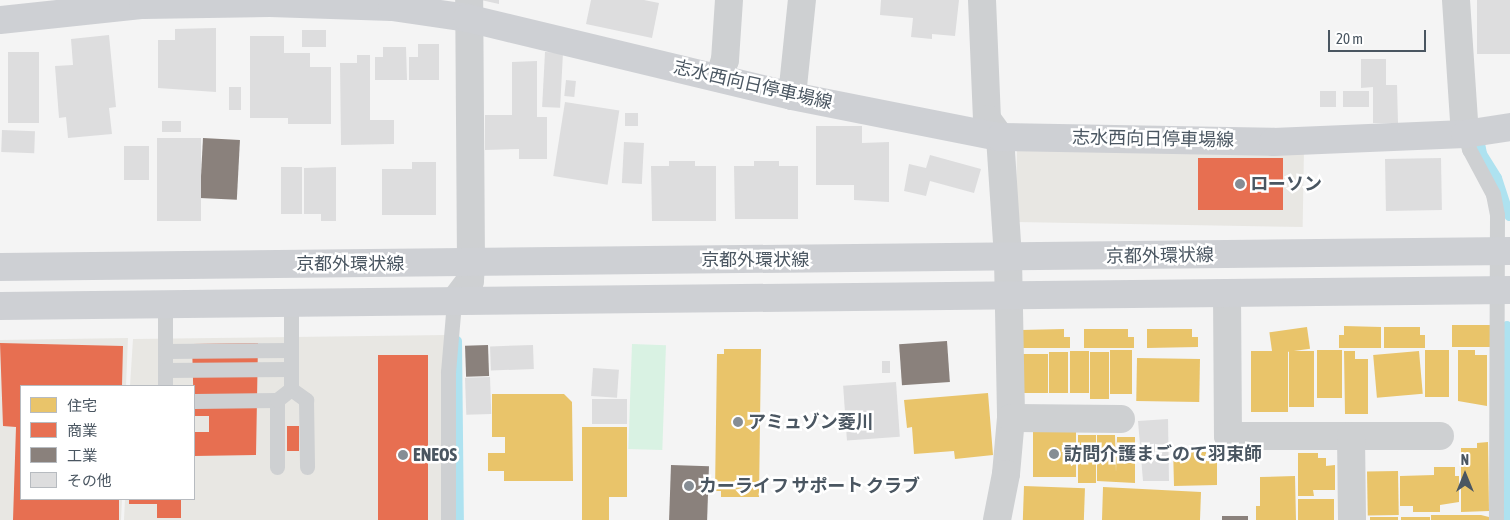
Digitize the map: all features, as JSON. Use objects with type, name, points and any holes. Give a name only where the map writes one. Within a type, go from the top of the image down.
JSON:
[{"type":"street","points":[[719,78],[725,60],[729,0]]},
{"type":"street","points":[[792,96],[802,0]]},
{"type":"street","points":[[982,0],[987,119],[1000,137],[1008,258],[1011,418],[1006,474],[997,520]]},
{"type":"street","points":[[1456,0],[1473,133]]},
{"type":"street","name":"志水西向日停車場線","points":[[0,20],[143,5],[270,1],[468,9],[719,78],[792,96],[1000,137],[1273,142],[1473,133],[1510,126]]},
{"type":"street","points":[[454,302],[470,281],[471,263],[468,9]]},
{"type":"street","name":"京都外環状線","points":[[0,267],[1503,252]]},
{"type":"street","points":[[0,306],[1503,291]]},
{"type":"street","points":[[1227,294],[1228,436],[1440,436]]},
{"type":"street","points":[[1011,418],[1121,419]]},
{"type":"street","points":[[1351,436],[1352,520]]},
{"type":"lane","points":[[1473,133],[1469,149],[1493,194],[1503,252],[1496,520]]},
{"type":"lane","points":[[448,520],[448,372],[454,302]]},
{"type":"lane","points":[[291,303],[291,389]]},
{"type":"lane","points":[[165,304],[165,385]]},
{"type":"lane","points":[[165,351],[291,350]]},
{"type":"lane","points":[[165,370],[291,369]]},
{"type":"lane","points":[[195,401],[277,400],[291,389]]},
{"type":"lane","points":[[291,389],[306,400],[307,467]]},
{"type":"lane","points":[[277,400],[277,467]]},
{"type":"shaded area","points":[[1017,147],[1304,152],[1303,227],[1016,222]]},
{"type":"shaded area","points":[[446,335],[441,520],[124,520],[125,500],[195,500],[195,385],[130,385],[133,339]]},
{"type":"shaded area","points":[[128,338],[126,385],[20,385],[20,500],[122,500],[121,520],[0,520],[0,340]]},
{"type":"green space","points":[[632,344],[666,345],[662,450],[628,449]]},
{"type":"building: 住宅","points":[[1452,325],[1490,325],[1490,347],[1452,347]]},
{"type":"building: 住宅","points":[[1344,326],[1381,327],[1381,348],[1339,348],[1339,335],[1344,335]]},
{"type":"building: 住宅","points":[[1307,327],[1310,349],[1272,354],[1269,332]]},
{"type":"building: 住宅","points":[[1384,327],[1420,327],[1420,335],[1425,335],[1425,348],[1384,348]]},
{"type":"building: 住宅","points":[[1064,329],[1064,337],[1070,337],[1070,348],[1021,348],[1021,330]]},
{"type":"building: 住宅","points":[[1084,329],[1128,329],[1128,337],[1134,337],[1134,348],[1084,348]]},
{"type":"building: 住宅","points":[[1147,329],[1192,329],[1192,337],[1198,337],[1198,347],[1147,348]]},
{"type":"building: 住宅","name":"アミュゾン菱川","points":[[724,349],[761,349],[759,497],[721,497],[721,491],[715,491],[717,354],[724,354]]},
{"type":"building: 住宅","points":[[1110,350],[1132,350],[1132,394],[1110,394]]},
{"type":"building: 住宅","points":[[1317,350],[1342,350],[1342,398],[1317,398]]},
{"type":"building: 住宅","points":[[1425,350],[1449,350],[1449,397],[1425,397]]},
{"type":"building: 住宅","points":[[1458,350],[1475,350],[1475,355],[1487,355],[1487,406],[1458,401]]},
{"type":"building: 住宅","points":[[1070,351],[1089,351],[1089,393],[1070,393]]},
{"type":"building: 住宅","points":[[1251,351],[1288,351],[1288,412],[1251,412]]},
{"type":"building: 住宅","points":[[1289,351],[1314,351],[1314,407],[1289,407]]},
{"type":"building: 住宅","points":[[1344,351],[1355,351],[1355,359],[1368,359],[1368,414],[1345,414]]},
{"type":"building: 住宅","points":[[1419,351],[1423,394],[1377,398],[1373,355]]},
{"type":"building: 住宅","points":[[1049,352],[1068,352],[1068,393],[1049,393]]},
{"type":"building: 住宅","points":[[1090,352],[1109,352],[1109,399],[1090,399]]},
{"type":"building: 住宅","points":[[1022,354],[1048,354],[1048,393],[1022,393]]},
{"type":"building: 住宅","points":[[1137,358],[1200,359],[1199,402],[1136,401]]},
{"type":"building: 住宅","points":[[988,393],[993,455],[955,459],[954,451],[914,454],[912,427],[907,428],[904,400]]},
{"type":"building: 住宅","points":[[492,394],[564,394],[572,402],[573,481],[504,481],[504,471],[488,471],[488,453],[505,453],[505,437],[492,437]]},
{"type":"building: 住宅","points":[[582,427],[627,427],[627,497],[609,497],[609,520],[582,520]]},
{"type":"building: 住宅","name":"訪問介護まごのて羽束師","points":[[1033,431],[1076,431],[1076,477],[1033,477]]},
{"type":"building: 住宅","points":[[1078,435],[1096,435],[1096,483],[1078,483]]},
{"type":"building: 住宅","points":[[1097,435],[1115,435],[1116,472],[1117,437],[1135,437],[1135,483],[1097,481]]},
{"type":"building: 住宅","points":[[1488,442],[1489,511],[1461,512],[1461,448],[1477,448],[1477,443]]},
{"type":"building: 住宅","points":[[1173,447],[1198,447],[1198,452],[1206,452],[1206,461],[1217,461],[1217,485],[1174,486]]},
{"type":"building: 住宅","points":[[1298,453],[1318,453],[1318,458],[1326,458],[1326,466],[1335,465],[1335,490],[1313,490],[1314,496],[1298,496]]},
{"type":"building: 住宅","points":[[1434,467],[1455,467],[1455,476],[1459,476],[1459,502],[1440,505],[1440,512],[1413,512],[1413,506],[1400,506],[1400,476],[1434,475]]},
{"type":"building: 住宅","points":[[1398,471],[1399,515],[1368,516],[1367,472]]},
{"type":"building: 住宅","points":[[1295,476],[1296,520],[1256,520],[1256,506],[1260,506],[1260,477]]},
{"type":"building: 住宅","points":[[1024,486],[1085,488],[1084,520],[1023,520]]},
{"type":"building: 住宅","points":[[1103,487],[1201,492],[1200,520],[1102,520]]},
{"type":"building: 住宅","points":[[1298,499],[1334,499],[1334,520],[1298,520]]},
{"type":"building: 住宅","points":[[1431,515],[1481,515],[1489,517],[1489,520],[1431,520]]},
{"type":"building: 住宅","points":[[1370,517],[1398,517],[1398,520],[1370,520]]},
{"type":"building: 住宅","points":[[1401,517],[1430,517],[1430,520],[1401,520]]},
{"type":"building: 商業","name":"ローソン","points":[[1198,158],[1283,158],[1283,210],[1198,210]]},
{"type":"building: 商業","points":[[0,343],[123,346],[122,385],[20,385],[20,500],[119,500],[119,520],[13,520],[16,427],[3,426]]},
{"type":"building: 商業","points":[[258,343],[256,455],[195,456],[195,432],[209,432],[209,416],[195,416],[192,344]]},
{"type":"building: 商業","name":"ENEOS","points":[[378,355],[428,355],[428,520],[378,520]]},
{"type":"building: 商業","points":[[287,426],[299,426],[299,451],[287,451]]},
{"type":"building: 商業","points":[[129,500],[181,500],[181,518],[157,518],[157,504],[129,504]]},
{"type":"building: 工業","points":[[203,138],[240,140],[237,200],[200,198]]},
{"type":"building: 工業","points":[[947,341],[950,382],[902,385],[899,344]]},
{"type":"building: 工業","points":[[488,345],[489,376],[466,377],[465,346]]},
{"type":"building: 工業","name":"カーライフ サポート クラブ","points":[[671,465],[709,466],[707,520],[669,520]]},
{"type":"building: 工業","points":[[1222,516],[1248,516],[1248,520],[1222,520]]},
{"type":"building: その他","points":[[481,0],[499,0],[499,4]]},
{"type":"building: その他","points":[[591,0],[644,0],[659,3],[652,38],[586,24]]},
{"type":"building: その他","points":[[881,0],[959,0],[955,36],[932,34],[932,39],[911,37],[913,18],[880,15]]},
{"type":"building: その他","points":[[1477,0],[1510,0],[1510,54],[1477,54]]},
{"type":"building: その他","points":[[216,28],[216,92],[158,88],[158,40],[175,40],[175,29]]},
{"type":"building: その他","points":[[302,30],[326,30],[326,47],[302,47]]},
{"type":"building: その他","points":[[109,35],[116,107],[109,108],[112,134],[68,138],[66,117],[59,118],[55,66],[73,65],[71,39]]},
{"type":"building: その他","points":[[250,36],[284,36],[284,53],[310,53],[310,67],[331,67],[331,124],[288,124],[288,118],[250,118]]},
{"type":"building: その他","points":[[418,44],[439,44],[439,80],[409,80],[409,57],[418,57]]},
{"type":"building: その他","points":[[383,47],[406,47],[407,80],[375,80],[375,57],[383,57]]},
{"type":"building: その他","points":[[8,52],[39,52],[39,123],[8,123]]},
{"type":"building: その他","points":[[545,52],[563,53],[560,108],[542,107]]},
{"type":"building: その他","points":[[357,55],[370,55],[370,120],[394,120],[394,144],[341,145],[340,63],[357,63]]},
{"type":"building: その他","points":[[1361,59],[1386,59],[1386,85],[1397,85],[1398,123],[1373,123],[1373,87],[1361,88]]},
{"type":"building: その他","points":[[537,61],[537,117],[547,117],[547,159],[519,159],[519,149],[485,150],[485,115],[512,115],[512,62]]},
{"type":"building: その他","points":[[566,80],[576,81],[574,97],[564,96]]},
{"type":"building: その他","points":[[229,87],[241,87],[241,110],[229,110]]},
{"type":"building: その他","points":[[1320,91],[1336,91],[1336,107],[1320,107]]},
{"type":"building: その他","points":[[1343,91],[1369,91],[1369,107],[1343,107]]},
{"type":"building: その他","points":[[565,102],[619,111],[608,185],[553,176]]},
{"type":"building: その他","points":[[625,113],[638,113],[638,126],[625,126]]},
{"type":"building: その他","points":[[162,121],[181,121],[181,132],[162,132]]},
{"type":"building: その他","points":[[816,126],[862,126],[862,143],[889,142],[889,202],[854,200],[854,185],[816,185]]},
{"type":"building: その他","points":[[2,130],[35,131],[34,153],[1,152]]},
{"type":"building: その他","points":[[157,138],[201,138],[201,221],[157,221]]},
{"type":"building: その他","points":[[624,142],[644,143],[642,184],[622,183]]},
{"type":"building: その他","points":[[124,146],[149,146],[149,180],[124,180]]},
{"type":"building: その他","points":[[930,155],[981,169],[974,193],[930,181],[926,196],[904,191],[909,164],[926,168]]},
{"type":"building: その他","points":[[1441,158],[1442,210],[1386,211],[1385,159]]},
{"type":"building: その他","points":[[669,161],[695,161],[695,166],[716,166],[716,221],[652,221],[651,166],[669,166]]},
{"type":"building: その他","points":[[754,161],[779,161],[779,166],[798,166],[798,219],[735,219],[734,166],[754,166]]},
{"type":"building: その他","points":[[412,162],[436,162],[436,215],[382,215],[382,169],[412,169]]},
{"type":"building: その他","points":[[281,167],[302,167],[302,214],[281,214]]},
{"type":"building: その他","points":[[336,167],[336,221],[321,221],[321,214],[304,214],[304,168]]},
{"type":"building: その他","points":[[533,345],[534,369],[491,370],[490,347]]},
{"type":"building: その他","points":[[882,361],[890,361],[890,373],[882,373]]},
{"type":"building: その他","points":[[593,368],[619,370],[617,398],[591,396]]},
{"type":"building: その他","points":[[490,377],[491,414],[466,415],[465,378]]},
{"type":"building: その他","points":[[896,382],[900,437],[847,441],[843,386]]},
{"type":"building: その他","points":[[592,399],[627,399],[627,424],[592,424]]},
{"type":"building: その他","points":[[1168,419],[1169,481],[1143,481],[1138,421]]},
{"type":"waterway","points":[[1478,133],[1482,154],[1497,178],[1509,216]]},
{"type":"waterway","points":[[1505,520],[1507,326]]},
{"type":"waterway","points":[[457,341],[459,520]]},
{"type":"place","name":"ローソン","points":[[1240,184]]},
{"type":"place","name":"アミュゾン菱川","points":[[738,422]]},
{"type":"place","name":"訪問介護まごのて羽束師","points":[[1054,454]]},
{"type":"place","name":"ENEOS","points":[[403,455]]},
{"type":"place","name":"カーライフ サポート クラブ","points":[[689,486]]}]
